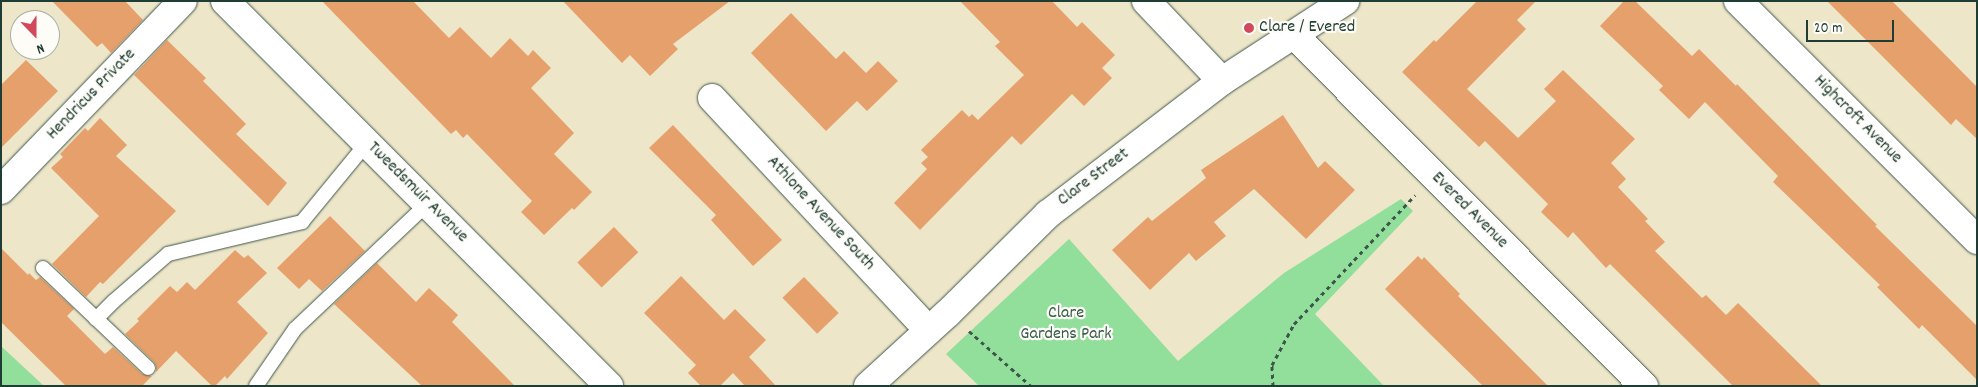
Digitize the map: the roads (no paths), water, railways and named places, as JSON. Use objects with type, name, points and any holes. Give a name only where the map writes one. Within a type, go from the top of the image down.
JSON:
[{"type":"street","name":"Hendricus Private","points":[[1,190],[183,1]]},
{"type":"street","points":[[1146,1],[1222,81]]},
{"type":"street","name":"Clare Street","points":[[868,386],[1048,214],[1222,81],[1294,36],[1345,1]]},
{"type":"street","name":"Highcroft Avenue","points":[[1738,1],[1977,240]]},
{"type":"street","name":"Tweedsmuir Avenue","points":[[238,6],[367,143],[610,386]]},
{"type":"street","name":"Evered Avenue","points":[[1294,36],[1644,386]]},
{"type":"street","name":"Athlone Avenue South","points":[[712,98],[938,321]]},
{"type":"lane","points":[[96,319],[168,254],[302,222],[367,143]]},
{"type":"lane","points":[[256,386],[295,329],[427,204]]},
{"type":"lane","points":[[43,268],[148,368]]},
{"type":"place","name":"Clare / Evered","points":[[1249,28]]},
{"type":"park label","name":"Clare Gardens Park","points":[[1066,325]]}]
